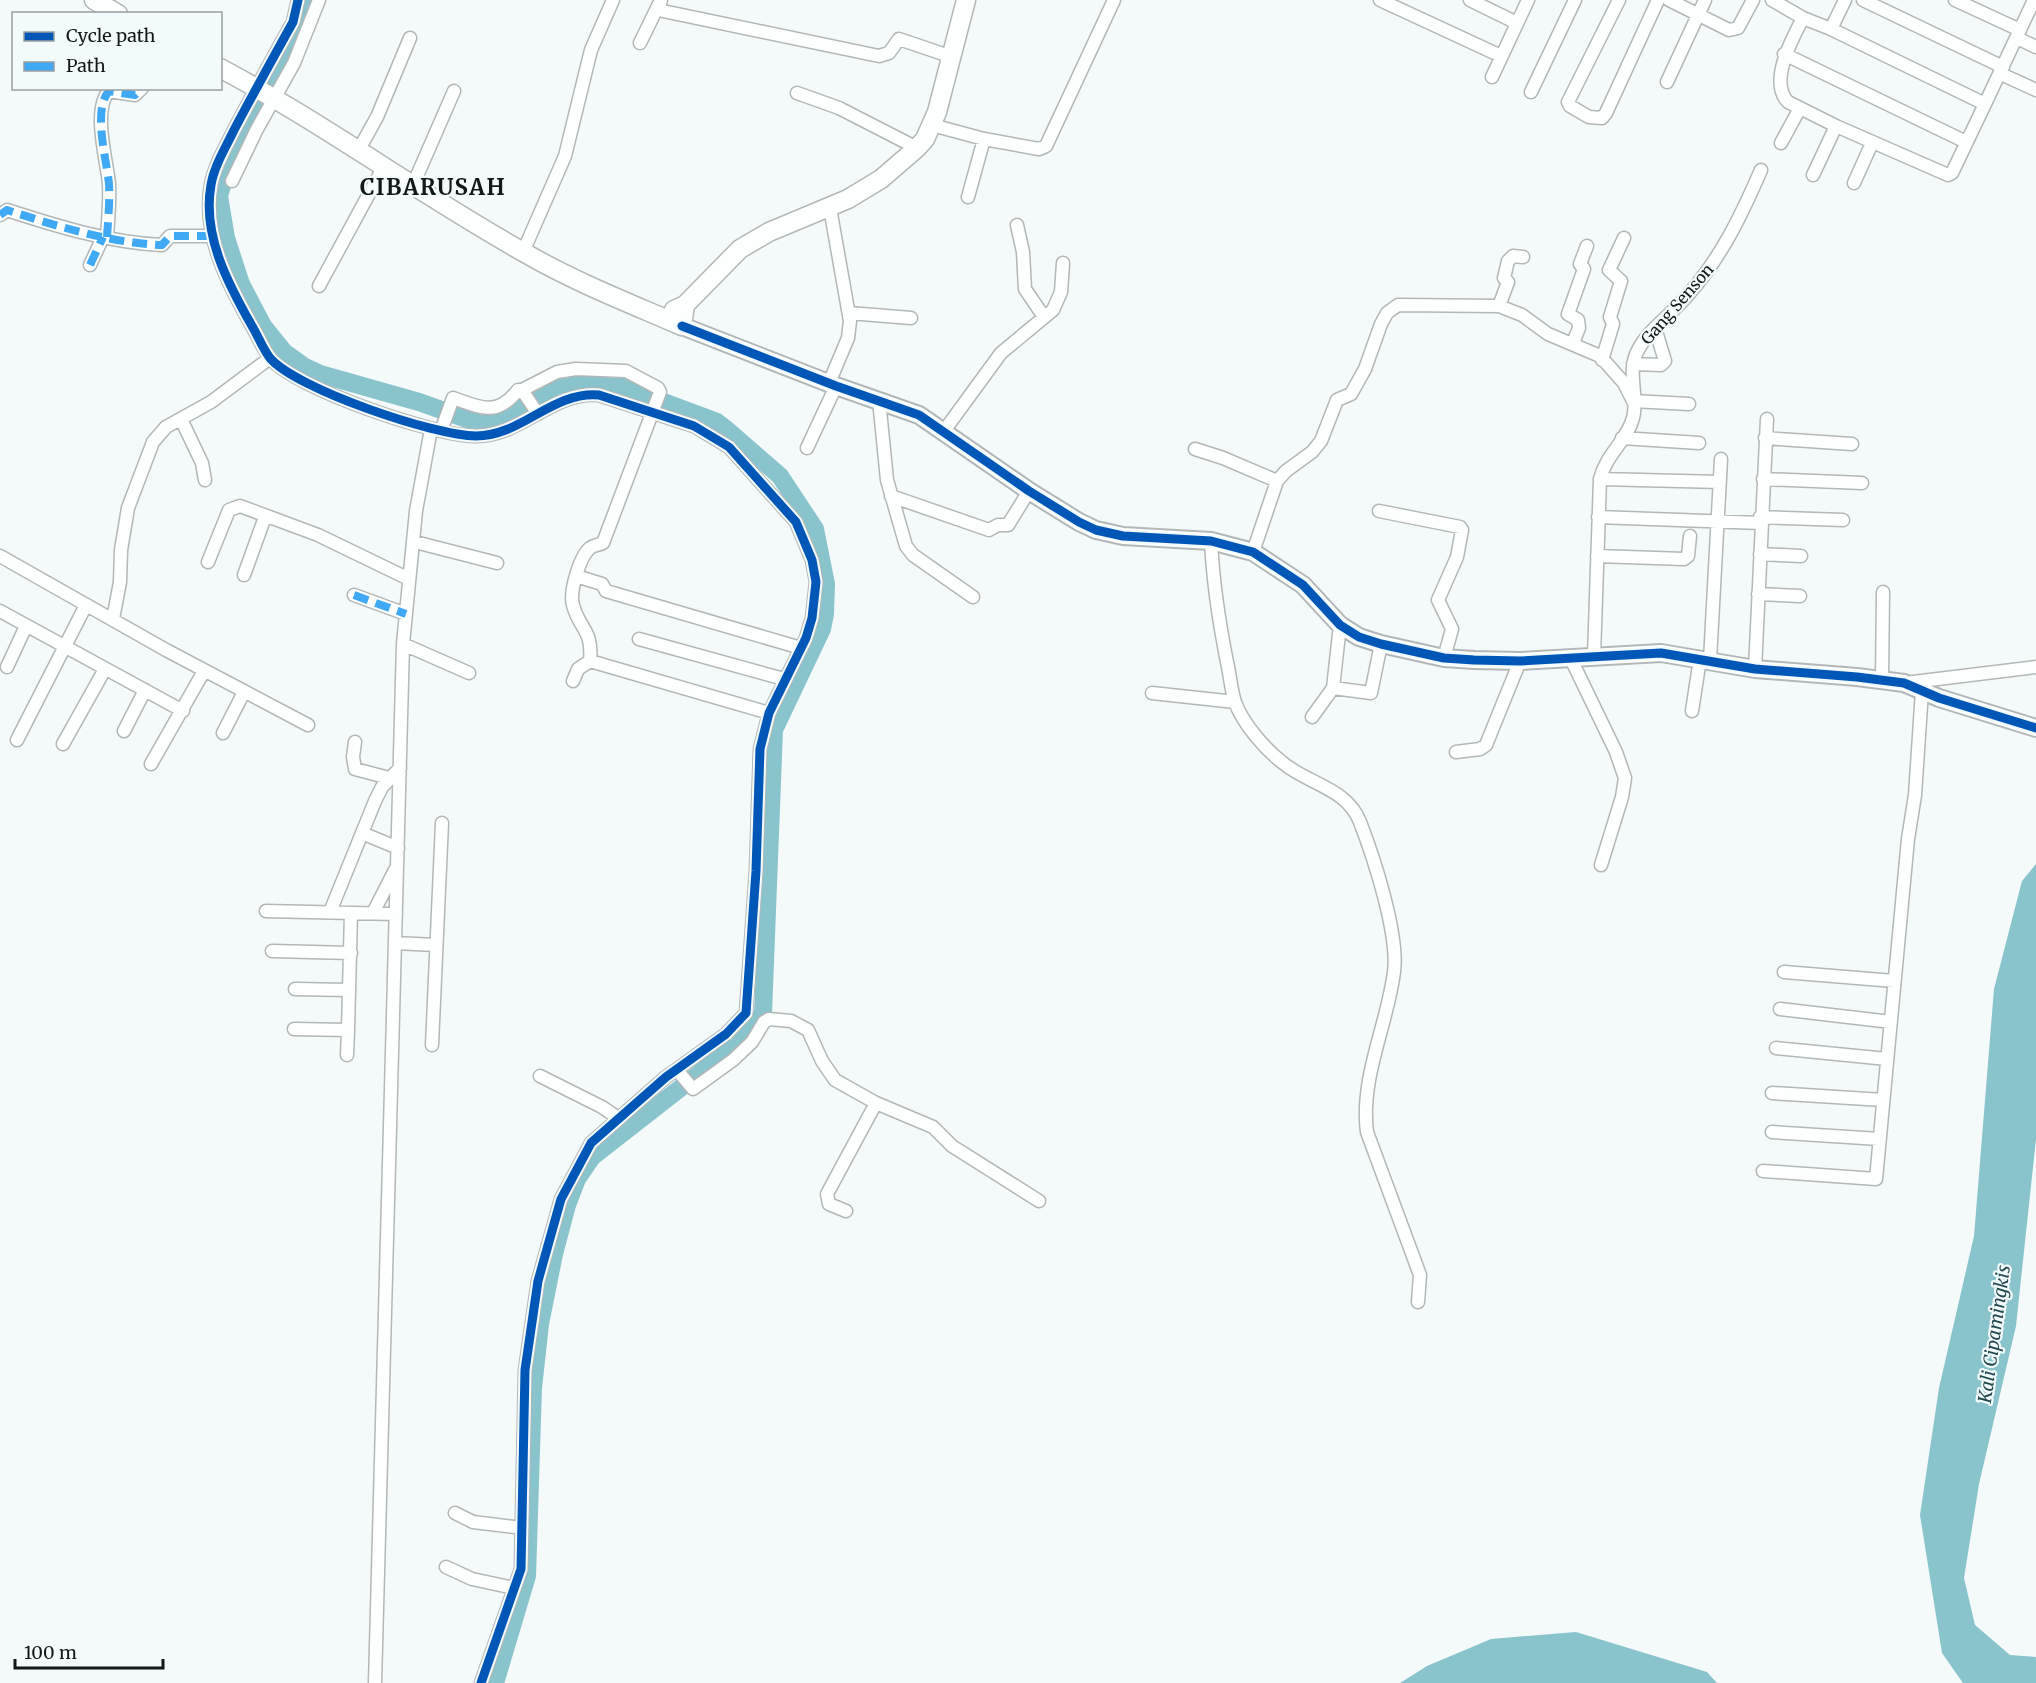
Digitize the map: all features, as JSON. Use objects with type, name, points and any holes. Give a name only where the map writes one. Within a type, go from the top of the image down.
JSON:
[{"type":"main road","points":[[94,0],[115,12]]},
{"type":"main road","points":[[661,317],[685,305],[740,249],[775,229],[830,208],[881,179],[917,148],[932,125],[966,0]]},
{"type":"main road","points":[[222,69],[266,93],[383,168],[523,252],[603,293],[682,326],[685,305]]},
{"type":"street","points":[[232,181],[257,129],[266,93],[302,27],[298,0]]},
{"type":"street","points":[[319,0],[266,93],[224,149],[211,183],[213,236],[221,266],[232,291],[270,358],[284,369],[332,394],[436,430],[465,436],[501,433],[536,410],[574,395],[599,395],[656,405],[729,447],[796,522],[807,543],[816,582],[812,618],[764,730],[758,773],[756,871],[746,1013],[726,1034],[680,1073],[618,1119],[591,1143],[561,1199],[545,1247],[525,1370],[521,1569],[481,1683]]},
{"type":"street","points":[[523,252],[565,156],[591,50],[613,0]]},
{"type":"street","points":[[932,125],[984,139],[1039,149],[1046,146],[1114,0]]},
{"type":"street","points":[[1380,0],[1501,56]]},
{"type":"street","points":[[1470,0],[1517,23]]},
{"type":"street","points":[[1492,77],[1528,0]]},
{"type":"street","points":[[1531,92],[1575,0]]},
{"type":"street","points":[[1619,0],[1568,102],[1570,106],[1596,119],[1602,118],[1606,113],[1658,0]]},
{"type":"street","points":[[1669,0],[1734,30],[1742,21],[1753,0]]},
{"type":"street","points":[[1667,82],[1705,0]]},
{"type":"street","points":[[1772,0],[1803,18],[1831,29],[1985,104]]},
{"type":"street","points":[[1831,29],[1845,0]]},
{"type":"street","points":[[1863,0],[2002,70],[2036,90]]},
{"type":"street","points":[[1955,0],[2018,34],[2036,47]]},
{"type":"street","points":[[1803,18],[1784,54],[1782,70],[1784,95],[1788,102],[1836,126],[1948,175],[1952,173],[2034,0]]},
{"type":"street","points":[[660,2],[663,11],[879,56],[889,53],[900,39],[952,57]]},
{"type":"street","points":[[640,43],[660,2]]},
{"type":"street","points":[[358,151],[377,117],[410,38]]},
{"type":"street","points":[[1784,54],[1966,142]]},
{"type":"street","points":[[90,265],[105,237],[109,191],[103,154],[103,104],[109,91],[135,94],[140,90]]},
{"type":"street","points":[[413,185],[454,91]]},
{"type":"street","points":[[797,93],[839,108],[917,148]]},
{"type":"street","points":[[1781,143],[1800,108]]},
{"type":"street","points":[[1813,175],[1836,126]]},
{"type":"street","points":[[968,197],[984,139]]},
{"type":"street","points":[[1854,183],[1872,142]]},
{"type":"street","points":[[319,286],[383,168]]},
{"type":"street","name":"Gang Senson","points":[[1594,656],[1600,478],[1609,456],[1633,419],[1633,364],[1638,350],[1655,328],[1687,296],[1721,252],[1738,223],[1761,170]]},
{"type":"street","points":[[807,448],[833,385],[848,338],[849,313],[830,208]]},
{"type":"street","points":[[0,215],[6,209],[105,237],[162,245],[170,236],[213,236]]},
{"type":"street","points":[[1017,225],[1023,252],[1025,289],[1044,317]]},
{"type":"street","points":[[1602,360],[1613,324],[1610,317],[1622,281],[1609,270],[1624,238]]},
{"type":"street","points":[[1573,344],[1579,328],[1578,320],[1568,314],[1583,278],[1584,269],[1580,264],[1587,246]]},
{"type":"street","points":[[1499,306],[1509,282],[1504,278],[1508,261],[1513,256],[1523,256]]},
{"type":"street","points":[[944,431],[1000,353],[1044,317],[1058,301],[1063,263]]},
{"type":"street","points":[[1253,552],[1277,481],[1286,471],[1312,452],[1321,441],[1337,400],[1351,394],[1365,369],[1381,324],[1398,305],[1499,306],[1522,315],[1548,334],[1599,356],[1624,383],[1634,401],[1689,404]]},
{"type":"street","points":[[849,313],[911,318]]},
{"type":"street","points":[[682,326],[833,385],[879,399],[919,415],[1029,491],[1079,522],[1110,534],[1211,541],[1253,552],[1303,585],[1340,626],[1359,637],[1381,644],[1444,658],[1520,661],[1661,653],[1755,669],[1904,683],[2036,667]]},
{"type":"street","points":[[1633,364],[1660,365],[1665,361],[1655,328]]},
{"type":"street","points":[[112,619],[120,582],[123,531],[133,492],[153,442],[166,427],[211,402],[270,358]]},
{"type":"street","points":[[375,1683],[403,644],[415,542],[416,510],[436,430],[445,418],[453,398],[484,409],[493,409],[506,404],[518,390],[523,391],[562,370],[607,369],[633,375],[658,388],[656,405],[603,543],[589,549],[576,576],[572,599],[592,643],[590,661]]},
{"type":"street","points":[[523,391],[536,410]]},
{"type":"street","points":[[879,399],[883,457],[901,533],[913,555],[973,597]]},
{"type":"street","points":[[181,419],[202,463],[205,480]]},
{"type":"street","points":[[1755,669],[1760,520],[1767,419]]},
{"type":"street","points":[[1622,438],[1699,443]]},
{"type":"street","points":[[1765,438],[1852,444]]},
{"type":"street","points":[[1195,449],[1277,481]]},
{"type":"street","points":[[1692,711],[1705,659],[1718,522],[1720,459]]},
{"type":"street","points":[[1600,478],[1720,482]]},
{"type":"street","points":[[1763,479],[1862,483]]},
{"type":"street","points":[[891,496],[989,530],[998,525],[1008,525],[1029,491]]},
{"type":"street","points":[[208,562],[232,507],[240,506],[318,535],[409,579]]},
{"type":"street","points":[[1379,511],[1460,526],[1462,530],[1457,557],[1438,600],[1452,629],[1444,658]]},
{"type":"street","points":[[244,575],[265,517]]},
{"type":"street","points":[[1598,517],[1718,522],[1843,520]]},
{"type":"street","points":[[1597,556],[1684,559],[1688,556],[1690,536]]},
{"type":"street","points":[[1211,541],[1222,636],[1235,702],[1251,727],[1284,764],[1345,799],[1356,811],[1383,897],[1395,952],[1387,1012],[1368,1080],[1364,1111],[1370,1143],[1420,1275],[1418,1302]]},
{"type":"street","points":[[415,542],[496,563]]},
{"type":"street","points":[[1760,554],[1801,556]]},
{"type":"street","points":[[0,556],[204,671],[308,725]]},
{"type":"street","points":[[576,576],[602,584],[606,591],[801,648]]},
{"type":"street","points":[[1882,680],[1883,592]]},
{"type":"street","points":[[1758,594],[1800,596]]},
{"type":"street","points":[[354,595],[406,614]]},
{"type":"street","points":[[17,740],[87,605]]},
{"type":"street","points":[[0,611],[183,711]]},
{"type":"street","points":[[7,667],[26,626]]},
{"type":"street","points":[[1312,717],[1333,688],[1340,626]]},
{"type":"street","points":[[639,639],[784,679]]},
{"type":"street","points":[[403,644],[470,673]]},
{"type":"street","points":[[1333,688],[1371,693],[1381,644]]},
{"type":"street","points":[[1570,657],[1616,752],[1625,778],[1622,797],[1601,866]]},
{"type":"street","points":[[573,681],[578,669],[590,661],[770,713]]},
{"type":"street","points":[[1456,752],[1480,749],[1486,745],[1520,661]]},
{"type":"street","points":[[63,744],[105,669]]},
{"type":"street","points":[[151,764],[204,671]]},
{"type":"street","points":[[1904,683],[2036,728]]},
{"type":"street","points":[[124,731],[145,690]]},
{"type":"street","points":[[1763,1171],[1876,1179],[1894,981],[1915,795],[1922,691]]},
{"type":"street","points":[[223,733],[244,692]]},
{"type":"street","points":[[1152,693],[1235,702]]},
{"type":"street","points":[[355,742],[353,758],[355,769],[389,778]]},
{"type":"street","points":[[330,912],[375,801],[389,778],[400,768]]},
{"type":"street","points":[[432,1045],[442,823]]},
{"type":"street","points":[[362,833],[398,848]]},
{"type":"street","points":[[373,913],[397,866]]},
{"type":"street","points":[[266,911],[396,914]]},
{"type":"street","points":[[347,1055],[351,913]]},
{"type":"street","points":[[395,943],[436,945]]},
{"type":"street","points":[[272,951],[351,953]]},
{"type":"street","points":[[1784,972],[1894,981]]},
{"type":"street","points":[[296,989],[349,990]]},
{"type":"street","points":[[1780,1009],[1891,1022]]},
{"type":"street","points":[[680,1073],[692,1089],[733,1060],[752,1042],[764,1022],[769,1019],[791,1021],[808,1030],[822,1061],[835,1080],[876,1103],[933,1127],[952,1146],[1039,1202]]},
{"type":"street","points":[[294,1029],[348,1030]]},
{"type":"street","points":[[1776,1048],[1887,1059]]},
{"type":"street","points":[[540,1076],[602,1107],[618,1119]]},
{"type":"street","points":[[1772,1093],[1883,1100]]},
{"type":"street","points":[[846,1211],[829,1204],[827,1194],[876,1103]]},
{"type":"street","points":[[1772,1132],[1879,1139]]},
{"type":"street","points":[[454,1513],[473,1522],[522,1528]]},
{"type":"street","points":[[446,1567],[472,1579],[514,1588]]},
{"type":"water","name":"Kali Cipamingkis","points":[[2036,864],[2036,1139],[2016,1326],[1979,1484],[1964,1578],[1975,1625],[2010,1655],[2036,1657],[2036,1683],[1963,1683],[1942,1653],[1920,1515],[1939,1388],[1974,1236],[1994,989],[2022,881]]},
{"type":"water","points":[[1576,1632],[1707,1672],[1717,1683],[1400,1683],[1427,1666],[1491,1639]]},
{"type":"waterway","points":[[309,0],[299,37],[230,157],[219,196],[226,238],[241,284],[263,326],[284,352],[305,367],[320,374],[419,402],[481,424],[499,420],[522,404],[551,389],[584,382],[615,384],[717,422],[780,476],[815,529],[826,584],[822,629],[774,730],[763,1014],[715,1061],[592,1157],[577,1179],[567,1205],[554,1254],[540,1324],[533,1388],[527,1576],[495,1683]]},
{"type":"marked path","points":[[107,237],[109,184],[101,123],[104,100],[109,91],[135,95],[140,90]]},
{"type":"marked path","points":[[0,215],[7,210],[84,233],[143,244],[162,245],[170,236],[213,236]]},
{"type":"marked path","points":[[90,265],[103,237]]},
{"type":"marked path","points":[[354,595],[406,614]]},
{"type":"cycle path","points":[[298,0],[293,22],[217,164],[209,204],[214,241],[226,276],[270,358],[307,383],[367,409],[456,434],[476,436],[493,434],[508,429],[566,400],[599,395],[694,426],[729,447],[796,522],[812,560],[816,582],[812,618],[806,638],[769,713],[760,749],[756,871],[746,1013],[726,1034],[666,1077],[591,1143],[561,1199],[538,1281],[525,1370],[521,1569],[481,1683]]},
{"type":"cycle path","points":[[682,326],[836,386],[919,415],[1029,491],[1096,530],[1123,536],[1211,541],[1253,552],[1303,585],[1340,625],[1359,637],[1381,644],[1444,658],[1474,660],[1520,661],[1661,653],[1755,669],[1904,683],[1939,698],[2036,728]]},
{"type":"district","name":"CIBARUSAH","points":[[433,187]]}]
